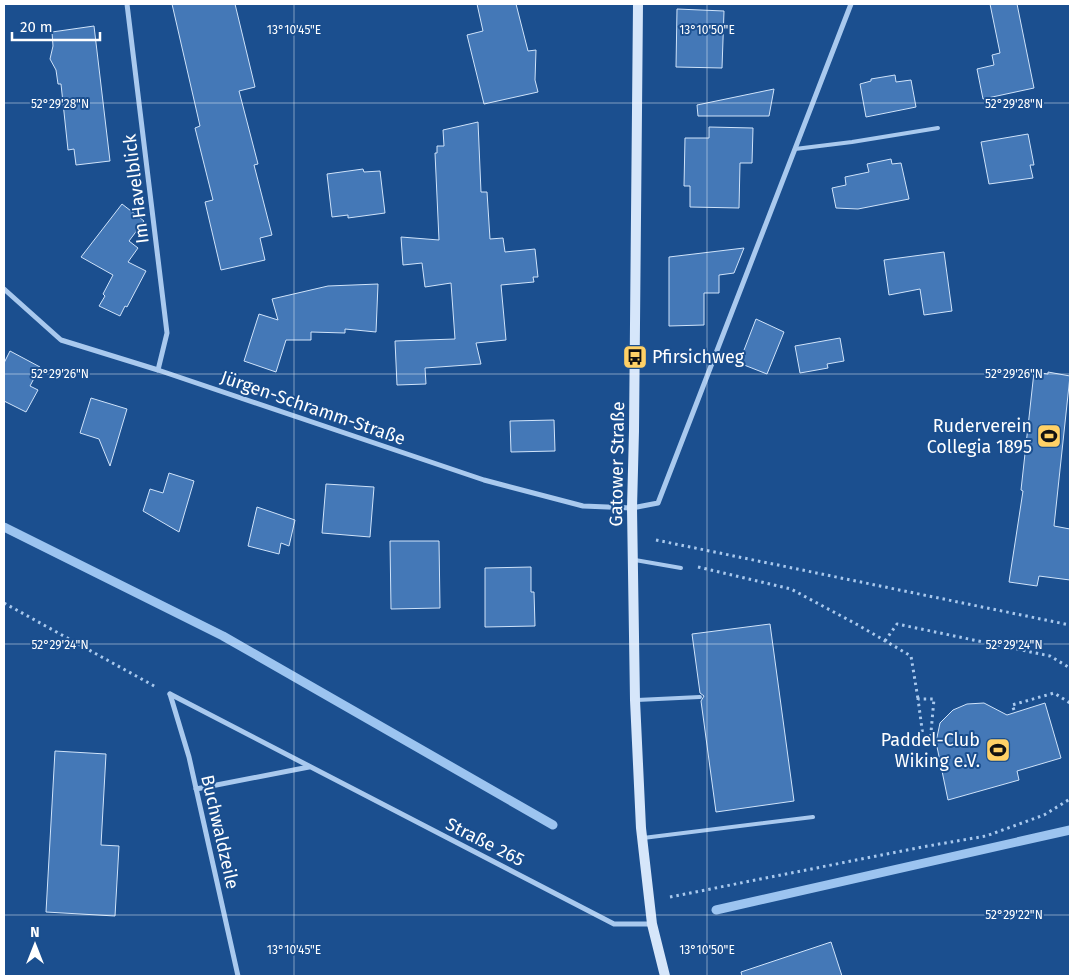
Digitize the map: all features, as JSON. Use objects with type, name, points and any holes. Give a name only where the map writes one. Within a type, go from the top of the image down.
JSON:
[{"type":"main road","name":"Gatower Straße","points":[[638,4],[632,508],[635,700],[643,838],[652,924],[665,976]]},
{"type":"street","name":"Im Havelblick","points":[[127,4],[167,333],[158,370]]},
{"type":"street","points":[[632,508],[658,503],[851,4]]},
{"type":"street","name":"Jürgen-Schramm-Straße","points":[[4,289],[61,340],[158,370],[484,480],[583,506],[632,508]]},
{"type":"street","name":"Straße 265","points":[[170,694],[614,924],[652,924]]},
{"type":"street","name":"Buchwaldzeile","points":[[170,694],[196,789],[238,976]]},
{"type":"street","points":[[196,789],[310,766]]},
{"type":"lane","points":[[795,149],[938,128]]},
{"type":"lane","points":[[633,560],[681,568]]},
{"type":"lane","points":[[635,700],[700,697]]},
{"type":"lane","points":[[643,838],[813,818]]},
{"type":"path","points":[[656,540],[1070,625]]},
{"type":"path","points":[[691,566],[791,589],[911,656],[924,744],[936,742]]},
{"type":"path","points":[[4,603],[170,694]]},
{"type":"path","points":[[886,641],[897,624],[1050,656],[1070,668]]},
{"type":"path","points":[[1014,710],[1012,705],[1054,693],[1070,703]]},
{"type":"path","points":[[918,699],[934,699],[930,743]]},
{"type":"path","points":[[670,897],[986,836],[1044,814],[1070,799]]},
{"type":"building","points":[[172,4],[235,4],[255,87],[239,91],[258,164],[254,165],[272,235],[260,238],[265,260],[221,270],[205,202],[213,200],[195,128],[200,126]]},
{"type":"building","points":[[477,4],[516,4],[528,51],[536,50],[535,80],[538,92],[484,104],[467,35],[483,31]]},
{"type":"building","points":[[990,4],[1017,4],[1034,88],[983,99],[977,69],[994,65],[992,55],[1000,53]]},
{"type":"building","points":[[677,9],[724,11],[722,68],[676,67]]},
{"type":"building","points":[[94,26],[110,161],[76,165],[74,149],[68,150],[61,84],[58,84],[56,70],[50,59],[53,46],[52,32]]},
{"type":"building","points":[[895,75],[896,82],[911,80],[916,107],[866,117],[860,84],[871,81],[871,79]]},
{"type":"building","points":[[774,89],[769,116],[698,116],[697,105]]},
{"type":"building","points":[[478,122],[481,192],[487,192],[490,239],[503,238],[505,252],[535,249],[538,277],[533,277],[534,282],[501,285],[506,340],[476,343],[481,364],[425,368],[426,384],[397,385],[395,341],[455,339],[451,283],[425,287],[422,263],[403,265],[401,237],[439,240],[435,153],[437,153],[437,146],[444,146],[443,130]]},
{"type":"building","points":[[709,127],[753,128],[752,163],[740,163],[739,208],[690,207],[690,186],[684,186],[685,138],[709,138]]},
{"type":"building","points":[[1028,134],[1034,165],[1030,165],[1033,178],[989,184],[981,142]]},
{"type":"building","points":[[891,159],[892,164],[901,163],[909,199],[858,209],[836,208],[832,188],[846,185],[845,177],[869,172],[867,164]]},
{"type":"building","points":[[363,169],[364,172],[380,171],[385,213],[348,218],[348,215],[332,217],[327,174]]},
{"type":"building","points":[[122,204],[144,221],[129,241],[138,248],[128,262],[146,271],[127,307],[125,306],[120,316],[99,306],[113,275],[81,257]]},
{"type":"building","points":[[744,248],[734,273],[719,275],[719,293],[704,293],[704,325],[669,326],[669,257]]},
{"type":"building","points":[[944,252],[952,311],[924,315],[920,289],[889,295],[884,260]]},
{"type":"building","points":[[378,284],[376,332],[345,329],[345,333],[311,332],[311,340],[286,340],[276,372],[244,361],[259,314],[278,320],[272,299],[328,286]]},
{"type":"building","points":[[756,319],[784,332],[767,374],[739,363]]},
{"type":"building","points":[[840,338],[844,361],[827,364],[828,368],[800,373],[795,346]]},
{"type":"building","points":[[10,351],[40,367],[30,386],[38,390],[26,412],[4,401],[4,363]]},
{"type":"building","points":[[1034,372],[1048,374],[1048,372],[1070,376],[1054,526],[1070,529],[1070,580],[1039,576],[1037,586],[1009,582],[1023,491],[1021,490]]},
{"type":"building","points":[[91,398],[127,409],[110,466],[99,439],[80,433]]},
{"type":"building","points":[[554,420],[555,451],[511,452],[510,421]]},
{"type":"building","points":[[169,473],[194,481],[179,532],[143,511],[150,489],[163,493]]},
{"type":"building","points":[[326,484],[374,487],[370,537],[322,533]]},
{"type":"building","points":[[257,507],[295,520],[289,546],[281,543],[279,554],[248,546]]},
{"type":"building","points":[[390,541],[439,541],[440,608],[391,609]]},
{"type":"building","points":[[531,567],[531,592],[534,592],[535,626],[485,627],[485,568]]},
{"type":"building","points":[[770,624],[794,801],[716,812],[701,701],[704,696],[700,693],[692,634]]},
{"type":"building","name":"Paddel-Club Wiking e.V.","points":[[984,703],[1007,715],[1045,703],[1061,758],[1017,771],[1019,780],[948,800],[936,742],[940,723],[953,710],[967,704]]},
{"type":"building","points":[[55,751],[106,754],[101,845],[119,846],[115,916],[46,912]]},
{"type":"building","points":[[831,942],[842,976],[742,976],[741,972]]},
{"type":"waterway","points":[[4,527],[223,636],[553,825]]},
{"type":"waterway","points":[[716,910],[1070,830]]},
{"type":"place","name":"Pfirsichweg","points":[[635,357]]},
{"type":"place","name":"Ruderverein Collegia 1895","points":[[1049,436]]},
{"type":"place","name":"Paddel-Club Wiking e.V.","points":[[998,750]]}]
